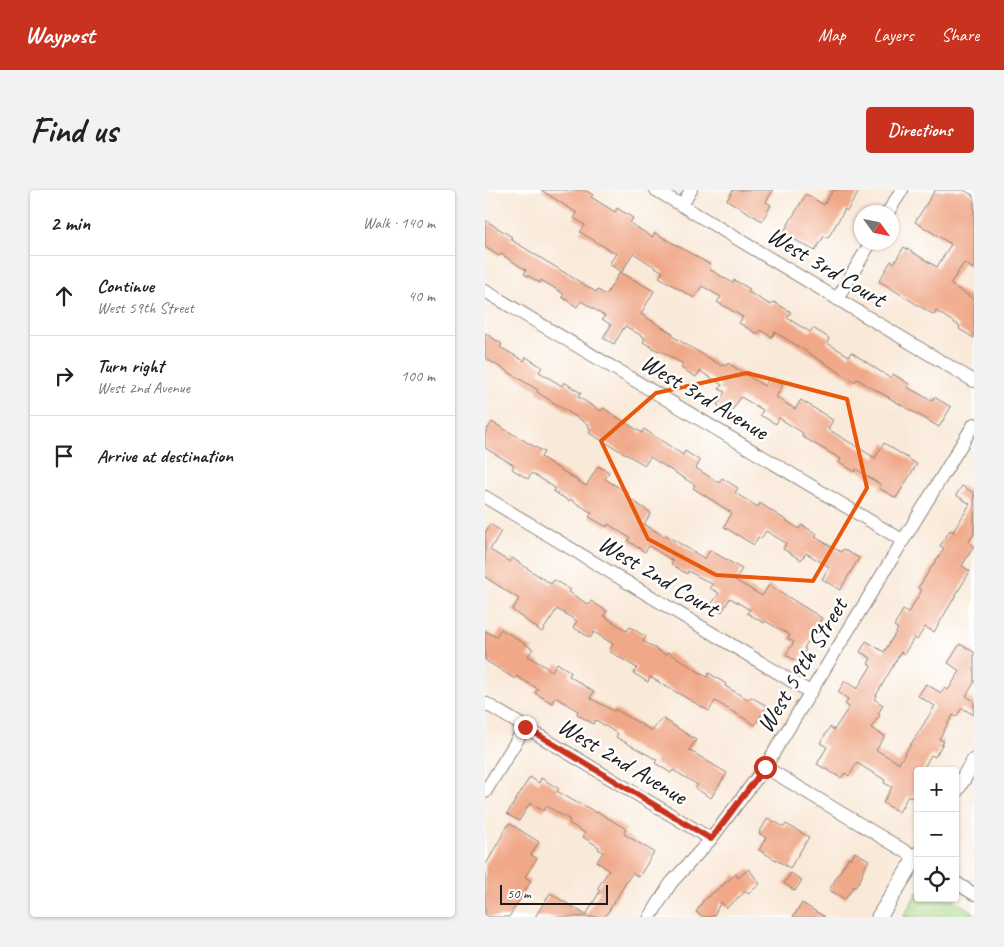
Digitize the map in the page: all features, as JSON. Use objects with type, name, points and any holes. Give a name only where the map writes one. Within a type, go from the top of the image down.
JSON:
[{"type":"street","name":"West 3rd Court","points":[[656,190],[974,381]]},
{"type":"street","points":[[682,205],[691,190]]},
{"type":"street","points":[[892,205],[902,190]]},
{"type":"street","points":[[837,299],[866,250]]},
{"type":"street","name":"West 3rd Avenue","points":[[485,291],[902,540]]},
{"type":"street","name":"West 59th Street","points":[[650,917],[671,883],[711,839],[765,767],[974,424]]},
{"type":"street","name":"West 2nd Court","points":[[485,497],[810,692]]},
{"type":"street","name":"West 2nd Avenue","points":[[485,704],[711,839]]},
{"type":"street","points":[[485,792],[525,727]]},
{"type":"street","points":[[959,785],[974,761]]},
{"type":"street","points":[[765,767],[914,855]]},
{"type":"street","points":[[879,917],[914,862]]},
{"type":"street","points":[[959,885],[974,894]]},
{"type":"highlighted area","points":[[747,373],[847,399],[867,488],[813,581],[716,575],[648,539],[601,441],[656,393]]},
{"type":"green space","points":[[914,898],[914,902],[956,902],[974,913],[974,917],[903,917]]},
{"type":"building","points":[[541,190],[585,190],[593,195],[591,197],[615,212],[617,208],[633,218],[630,223],[652,237],[655,233],[711,265],[709,269],[733,283],[734,280],[750,289],[748,292],[771,305],[774,302],[791,312],[787,318],[810,332],[813,328],[829,338],[827,343],[849,356],[851,352],[890,378],[893,374],[909,384],[907,387],[932,401],[934,397],[951,407],[939,427],[857,379],[855,382],[775,332],[772,337],[760,330],[757,334],[739,323],[743,317],[717,302],[721,297],[702,286],[694,298],[659,277],[663,272],[633,253],[622,272],[609,264],[616,254],[580,232],[585,225],[574,218],[577,213]]},
{"type":"building","points":[[733,190],[773,190],[766,202],[771,205],[762,221],[727,200]]},
{"type":"building","points":[[833,190],[860,190],[847,211],[845,209],[828,238],[824,236],[815,251],[783,233],[806,194],[824,205]]},
{"type":"building","points":[[935,190],[964,190],[974,196],[974,269],[964,263],[950,284],[974,299],[974,338],[959,329],[960,326],[936,311],[934,315],[879,281],[891,261],[894,263],[904,247],[937,267],[951,244],[915,222]]},
{"type":"building","points":[[485,220],[512,237],[510,239],[596,292],[598,290],[606,295],[620,272],[654,291],[641,314],[673,334],[672,336],[722,366],[723,364],[726,366],[728,363],[764,386],[770,378],[783,385],[776,397],[795,409],[801,400],[833,420],[828,429],[875,458],[884,443],[917,464],[896,498],[879,488],[881,485],[856,469],[855,472],[839,462],[841,459],[801,436],[803,433],[779,418],[776,424],[760,415],[763,410],[741,397],[730,413],[717,405],[725,392],[719,389],[722,385],[700,371],[696,377],[681,368],[683,364],[643,342],[645,338],[625,326],[614,344],[603,338],[611,325],[602,319],[605,316],[581,301],[577,307],[562,297],[564,294],[541,280],[540,283],[524,274],[526,270],[501,254],[499,256],[485,247]]},
{"type":"building","points":[[485,333],[502,344],[500,347],[524,361],[526,357],[542,367],[539,372],[562,386],[564,382],[581,393],[578,397],[601,411],[603,408],[642,433],[644,429],[683,455],[685,451],[700,461],[696,468],[719,483],[722,478],[738,488],[735,493],[758,507],[760,503],[799,529],[802,525],[817,534],[815,537],[841,552],[843,549],[859,558],[840,590],[822,579],[829,567],[806,553],[801,560],[783,549],[786,543],[766,531],[761,539],[758,537],[754,545],[724,527],[732,513],[693,488],[695,485],[650,457],[645,465],[589,433],[591,429],[588,427],[589,425],[537,392],[538,390],[485,358]]},
{"type":"building","points":[[492,422],[544,452],[541,457],[586,486],[598,466],[609,472],[605,479],[628,493],[626,496],[651,513],[644,524],[705,559],[710,550],[742,569],[735,580],[762,596],[769,585],[822,618],[798,662],[786,655],[794,642],[788,639],[790,635],[747,613],[750,610],[730,598],[722,612],[711,605],[719,593],[710,588],[712,584],[688,571],[687,574],[671,564],[673,561],[649,546],[645,552],[628,541],[630,538],[608,524],[607,527],[589,517],[592,513],[553,491],[555,488],[532,473],[528,479],[512,469],[514,465],[485,448],[485,433]]},
{"type":"building","points":[[962,486],[974,493],[974,533],[969,542],[974,546],[962,566],[970,571],[934,632],[925,627],[917,640],[914,638],[904,654],[901,652],[874,699],[883,705],[878,714],[880,715],[871,728],[885,736],[876,750],[899,763],[935,706],[918,696],[926,684],[941,693],[944,688],[948,690],[960,671],[948,663],[960,644],[974,652],[974,683],[966,696],[974,701],[974,715],[962,708],[956,717],[953,715],[939,739],[944,741],[935,757],[931,755],[924,767],[914,767],[914,793],[911,798],[908,796],[899,812],[883,803],[892,787],[884,783],[885,780],[857,763],[849,776],[845,773],[841,778],[817,764],[827,747],[820,743],[830,727],[834,730],[849,707],[845,704],[848,699],[838,692],[845,681],[857,689],[871,666],[868,664],[871,658],[860,652],[866,641],[884,652],[898,629],[894,626],[903,610],[908,613],[922,590],[918,588],[944,548],[940,546],[950,530],[953,532],[970,504],[956,495]]},
{"type":"building","points":[[490,524],[501,531],[490,550],[510,562],[512,558],[551,584],[554,580],[571,590],[569,592],[589,605],[591,601],[607,611],[604,616],[627,631],[630,627],[646,637],[643,641],[666,655],[668,652],[707,677],[709,673],[726,684],[725,686],[749,700],[751,697],[767,706],[755,725],[715,701],[709,711],[650,677],[648,682],[633,673],[637,668],[609,651],[613,644],[594,632],[590,638],[573,627],[577,621],[557,609],[542,632],[512,610],[519,599],[485,577],[485,533]]},
{"type":"building","points":[[501,629],[533,649],[528,656],[552,671],[557,663],[571,672],[569,676],[594,692],[590,698],[614,711],[615,709],[652,731],[662,718],[696,740],[689,750],[727,773],[711,798],[695,788],[698,785],[673,770],[671,773],[655,763],[657,760],[616,737],[618,734],[596,720],[593,724],[577,714],[578,711],[555,697],[552,703],[535,693],[538,689],[516,676],[515,679],[485,660],[485,631],[496,637]]},
{"type":"building","points":[[530,777],[539,783],[541,778],[559,789],[557,791],[579,804],[598,812],[626,829],[624,834],[654,852],[639,877],[632,873],[605,917],[535,917],[550,893],[586,915],[600,891],[597,889],[609,870],[597,862],[603,852],[598,849],[599,847],[583,837],[585,833],[569,823],[570,820],[547,806],[543,811],[530,803],[519,821],[507,814]]},
{"type":"building","points":[[768,818],[784,827],[786,824],[809,837],[790,868],[759,850],[766,838],[759,833]]},
{"type":"building","points":[[509,823],[539,842],[531,855],[537,858],[525,877],[531,881],[509,917],[485,917],[485,866]]},
{"type":"building","points":[[855,852],[869,860],[860,880],[845,899],[829,890],[849,857],[851,859]]},
{"type":"building","points":[[749,869],[760,884],[748,894],[746,891],[726,908],[721,902],[713,917],[703,917],[696,912],[703,901],[736,874],[738,878]]},
{"type":"building","points":[[791,873],[802,880],[795,891],[784,883]]},
{"type":"building","points":[[802,903],[825,917],[793,917]]},
{"type":"route","points":[[525,727],[711,839],[765,767]]}]
